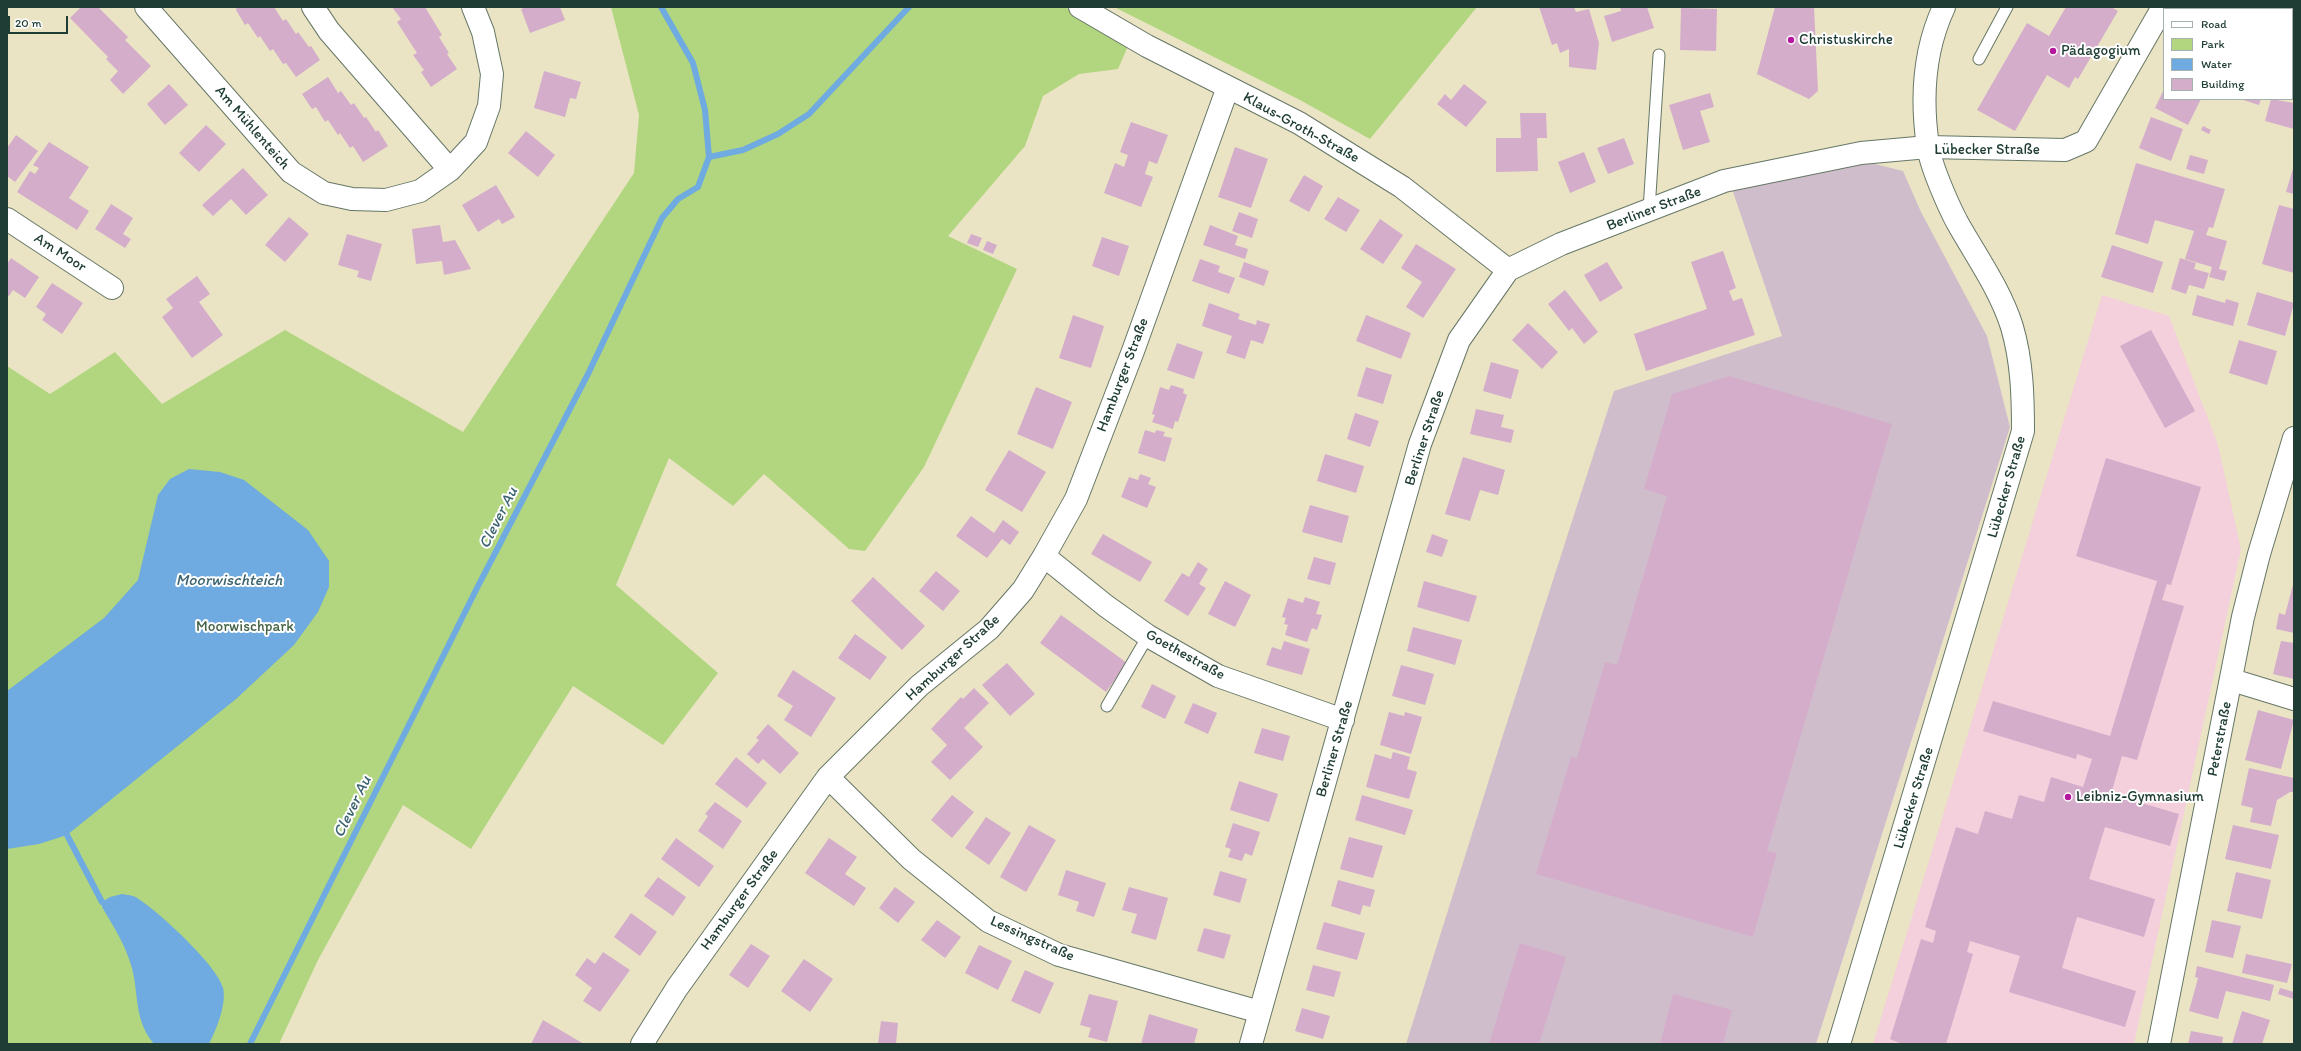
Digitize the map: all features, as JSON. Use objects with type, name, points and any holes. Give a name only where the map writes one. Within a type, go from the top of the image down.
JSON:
[{"type":"street","name":"Am Mühlenteich","points":[[146,7],[291,172],[324,193],[352,199],[386,200],[420,191],[450,170],[476,142],[489,106],[492,74],[483,32],[473,7]]},
{"type":"street","points":[[313,7],[328,31],[450,170]]},
{"type":"street","name":"Klaus-Groth-Straße","points":[[1080,7],[1147,46],[1299,124],[1402,187],[1508,270]]},
{"type":"street","points":[[1928,147],[1925,103],[1926,59],[1936,24],[1944,7]]},
{"type":"street","name":"Lübecker Straße","points":[[1839,1044],[2023,431],[2022,375],[2012,327],[1999,297],[1948,205],[1928,147],[2065,150],[2086,141],[2163,7]]},
{"type":"street","name":"Hamburger Straße","points":[[642,1044],[677,988],[828,777],[919,686],[989,629],[1023,590],[1044,556],[1076,499],[1133,351],[1228,87]]},
{"type":"street","name":"Berliner Straße","points":[[1251,1044],[1423,436],[1459,340],[1508,270],[1561,244],[1724,181],[1860,153],[1928,147]]},
{"type":"street","name":"Am Moor","points":[[7,219],[112,288]]},
{"type":"street","name":"Peterstraße","points":[[2160,1044],[2232,680],[2243,617],[2258,554],[2294,438]]},
{"type":"street","name":"Goethestraße","points":[[1044,556],[1106,606],[1148,636],[1218,676],[1343,720]]},
{"type":"street","points":[[2232,680],[2294,699]]},
{"type":"street","name":"Lessingstraße","points":[[828,777],[911,859],[988,921],[1059,955],[1260,1012]]},
{"type":"lane","points":[[1979,59],[2007,7]]},
{"type":"lane","points":[[1649,210],[1659,55]]},
{"type":"lane","points":[[1107,706],[1148,636]]},
{"type":"shaded area","points":[[1871,163],[1903,171],[1921,212],[1987,336],[2010,427],[1816,1044],[1406,1044],[1503,735],[1614,391],[1782,336],[1732,189]]},
{"type":"shaded area","name":"Leibniz-Gymnasium","points":[[2102,295],[2169,316],[2218,445],[2241,549],[2134,1044],[1873,1044]]},
{"type":"green space","name":"Moorwischpark","points":[[611,7],[1065,7],[1128,46],[1118,69],[1079,74],[1043,96],[1025,146],[948,236],[1017,269],[924,467],[865,551],[849,549],[764,474],[733,506],[669,458],[616,585],[718,673],[663,745],[573,686],[471,849],[403,805],[318,960],[279,1044],[7,1044],[7,366],[50,394],[115,352],[162,404],[285,330],[463,432],[634,173],[639,115]]},
{"type":"green space","points":[[1114,7],[1477,7],[1370,139],[1300,100]]},
{"type":"water","name":"Moorwischteich","points":[[189,469],[220,472],[244,480],[308,530],[329,561],[329,587],[318,612],[294,645],[236,699],[67,835],[39,844],[7,849],[7,691],[104,618],[138,580],[158,495],[170,479]]},
{"type":"water","points":[[122,894],[135,897],[146,904],[172,926],[199,953],[219,978],[224,994],[222,1009],[218,1024],[209,1044],[154,1044],[148,1035],[140,1017],[132,968],[119,937],[102,907],[102,902],[110,897]]},
{"type":"building","points":[[81,7],[98,7],[128,37],[125,40],[151,66],[123,94],[110,80],[118,71],[106,59],[108,57],[70,18]]},
{"type":"building","points":[[237,7],[274,7],[283,21],[286,19],[296,34],[298,32],[309,47],[311,46],[320,60],[296,77],[286,63],[283,64],[273,49],[270,51],[260,36],[258,38],[248,23],[245,25],[236,10]]},
{"type":"building","points":[[392,7],[425,7],[442,35],[439,37],[449,53],[447,54],[457,69],[431,87],[421,72],[424,70],[413,55],[417,53],[397,22],[401,19]]},
{"type":"building","points":[[527,7],[560,7],[565,20],[530,33],[521,9]]},
{"type":"building","points":[[1539,7],[1574,7],[1576,12],[1589,9],[1599,43],[1596,70],[1569,67],[1569,49],[1560,53],[1557,43],[1552,45]]},
{"type":"building","points":[[1620,7],[1647,7],[1654,28],[1612,42],[1604,16],[1621,11]]},
{"type":"building","name":"Christuskirche","points":[[1775,7],[1814,7],[1818,91],[1809,99],[1757,74]]},
{"type":"building","name":"Pädagogium","points":[[2066,7],[2111,7],[2118,11],[2078,79],[2075,77],[2069,88],[2047,75],[2015,131],[1977,110],[2027,23],[2049,36]]},
{"type":"building","points":[[2254,7],[2256,8],[2208,8]]},
{"type":"building","points":[[1681,8],[1717,9],[1716,51],[1680,50]]},
{"type":"building","points":[[544,71],[581,82],[576,99],[570,98],[565,117],[534,108]]},
{"type":"building","points":[[328,77],[338,93],[341,91],[351,105],[354,103],[376,132],[378,130],[388,146],[363,162],[353,146],[350,148],[340,133],[338,135],[328,120],[325,122],[316,107],[312,109],[302,94]]},
{"type":"building","points":[[169,84],[188,105],[165,125],[147,104]]},
{"type":"building","points":[[1464,84],[1487,102],[1466,127],[1437,104],[1445,94],[1451,100]]},
{"type":"building","points":[[2163,91],[2163,100],[2200,100],[2188,125],[2155,108]]},
{"type":"building","points":[[1710,93],[1714,107],[1700,111],[1710,142],[1683,150],[1669,105]]},
{"type":"building","points":[[2243,100],[2261,100],[2259,105]]},
{"type":"building","points":[[2271,100],[2294,103],[2294,129],[2265,121]]},
{"type":"building","points":[[1520,113],[1546,113],[1547,138],[1537,138],[1538,171],[1496,172],[1496,138],[1521,138]]},
{"type":"building","points":[[2151,117],[2183,129],[2171,161],[2139,148]]},
{"type":"building","points":[[1131,122],[1168,135],[1157,164],[1149,161],[1145,174],[1153,177],[1141,207],[1104,193],[1115,163],[1124,167],[1128,155],[1120,152]]},
{"type":"building","points":[[206,125],[226,144],[199,172],[179,153]]},
{"type":"building","points":[[2203,126],[2211,130],[2209,134],[2201,130]]},
{"type":"building","points":[[526,131],[555,155],[538,177],[508,153]]},
{"type":"building","points":[[16,135],[38,151],[15,182],[7,176],[7,148]]},
{"type":"building","points":[[1624,138],[1634,164],[1608,174],[1597,148]]},
{"type":"building","points":[[49,142],[89,167],[69,198],[89,211],[77,230],[17,192],[30,171],[35,174],[39,168],[33,165]]},
{"type":"building","points":[[1235,147],[1268,159],[1251,208],[1218,197]]},
{"type":"building","points":[[1584,152],[1596,182],[1570,193],[1558,162]]},
{"type":"building","points":[[2190,155],[2208,160],[2204,174],[2186,169]]},
{"type":"building","points":[[2136,163],[2225,189],[2213,228],[2209,227],[2206,235],[2227,241],[2219,269],[2227,271],[2224,281],[2209,277],[2212,267],[2185,259],[2194,231],[2155,220],[2148,244],[2115,234]]},
{"type":"building","points":[[2294,165],[2294,194],[2286,192]]},
{"type":"building","points":[[243,168],[268,195],[246,215],[231,199],[213,216],[202,205]]},
{"type":"building","points":[[1304,175],[1323,186],[1309,212],[1289,201]]},
{"type":"building","points":[[496,185],[515,217],[502,224],[499,219],[478,232],[462,205]]},
{"type":"building","points":[[1338,197],[1360,210],[1346,232],[1324,219]]},
{"type":"building","points":[[111,204],[133,218],[123,234],[131,239],[125,248],[95,229]]},
{"type":"building","points":[[2279,205],[2294,209],[2294,273],[2262,264]]},
{"type":"building","points":[[1239,212],[1258,219],[1252,238],[1232,231]]},
{"type":"building","points":[[289,217],[309,234],[285,262],[265,245]]},
{"type":"building","points":[[1380,219],[1403,235],[1383,264],[1360,249]]},
{"type":"building","points":[[440,225],[443,242],[455,240],[471,269],[444,275],[442,261],[416,264],[412,229]]},
{"type":"building","points":[[1210,225],[1238,236],[1235,245],[1248,249],[1245,259],[1203,245]]},
{"type":"building","points":[[347,234],[382,244],[371,281],[357,277],[359,271],[338,265]]},
{"type":"building","points":[[971,234],[982,238],[978,247],[967,243]]},
{"type":"building","points":[[1102,237],[1129,246],[1119,276],[1092,266]]},
{"type":"building","points":[[987,241],[997,245],[993,254],[983,250]]},
{"type":"building","points":[[1416,244],[1456,269],[1423,318],[1406,307],[1422,282],[1401,268]]},
{"type":"building","points":[[2112,245],[2163,262],[2153,293],[2101,277]]},
{"type":"building","points":[[1723,251],[1736,288],[1729,291],[1733,301],[1742,298],[1755,335],[1646,371],[1634,334],[1707,309],[1691,262]]},
{"type":"building","points":[[11,258],[39,277],[25,298],[13,290],[9,296],[7,295],[7,264]]},
{"type":"building","points":[[2180,258],[2196,263],[2194,269],[2209,273],[2204,289],[2189,285],[2186,294],[2171,289]]},
{"type":"building","points":[[1200,259],[1220,266],[1218,272],[1235,278],[1229,294],[1192,281]]},
{"type":"building","points":[[1244,262],[1269,271],[1264,286],[1239,277]]},
{"type":"building","points":[[1607,262],[1623,288],[1600,302],[1584,275]]},
{"type":"building","points":[[197,276],[210,294],[199,302],[223,335],[192,358],[162,317],[173,308],[166,299]]},
{"type":"building","points":[[52,283],[83,303],[62,334],[42,320],[46,314],[36,307]]},
{"type":"building","points":[[1565,290],[1598,332],[1584,344],[1572,328],[1569,331],[1548,304]]},
{"type":"building","points":[[2257,292],[2294,303],[2285,336],[2247,325]]},
{"type":"building","points":[[2197,295],[2225,303],[2226,299],[2239,303],[2233,326],[2192,315]]},
{"type":"building","points":[[1209,303],[1240,314],[1238,319],[1256,325],[1257,320],[1270,324],[1263,344],[1251,340],[1245,359],[1226,353],[1232,336],[1202,326]]},
{"type":"building","points":[[1073,315],[1104,326],[1091,368],[1059,358]]},
{"type":"building","points":[[1366,315],[1411,333],[1401,359],[1356,341]]},
{"type":"building","points":[[1528,323],[1558,352],[1542,369],[1512,340]]},
{"type":"building","points":[[2151,330],[2195,411],[2165,428],[2120,346]]},
{"type":"building","points":[[2239,340],[2277,351],[2267,385],[2229,373]]},
{"type":"building","points":[[1177,343],[1203,352],[1194,379],[1167,370]]},
{"type":"building","points":[[1491,362],[1519,370],[1511,399],[1483,391]]},
{"type":"building","points":[[1366,367],[1392,375],[1383,404],[1357,396]]},
{"type":"building","points":[[1729,376],[1892,424],[1767,851],[1777,853],[1753,937],[1536,874],[1571,757],[1577,758],[1605,662],[1617,665],[1667,496],[1644,489],[1672,394]]},
{"type":"building","points":[[1171,385],[1184,389],[1183,393],[1187,395],[1178,422],[1175,421],[1173,429],[1152,422],[1155,415],[1152,414],[1160,387],[1169,390]]},
{"type":"building","points":[[1036,387],[1072,402],[1053,449],[1017,434]]},
{"type":"building","points":[[1476,409],[1504,415],[1501,427],[1514,430],[1511,443],[1470,434]]},
{"type":"building","points":[[1355,413],[1379,421],[1370,447],[1347,439]]},
{"type":"building","points":[[1145,430],[1155,433],[1156,430],[1165,432],[1163,436],[1172,438],[1165,462],[1138,453]]},
{"type":"building","points":[[1009,450],[1046,472],[1022,512],[985,490]]},
{"type":"building","points":[[1325,454],[1364,466],[1356,493],[1317,481]]},
{"type":"building","points":[[1463,457],[1505,470],[1498,495],[1480,490],[1470,521],[1445,514]]},
{"type":"building","points":[[2106,458],[2201,487],[2171,585],[2167,584],[2162,600],[2184,606],[2137,760],[2122,756],[2111,794],[2179,814],[2170,846],[2105,827],[2089,879],[2155,899],[2144,937],[2077,917],[2062,968],[2136,991],[2125,1027],[2009,992],[2020,956],[1970,941],[1967,952],[1973,954],[1946,1044],[1902,1044],[1890,1039],[1921,939],[1933,943],[1936,931],[1925,927],[1956,827],[1978,834],[1985,811],[2012,819],[2019,795],[2044,802],[2051,777],[2083,787],[2092,759],[2077,754],[2076,759],[1983,731],[1993,701],[2110,736],[2157,581],[2076,556]]},
{"type":"building","points":[[1140,474],[1151,478],[1148,484],[1156,487],[1147,508],[1121,497],[1129,477],[1138,480]]},
{"type":"building","points":[[1310,505],[1349,516],[1342,543],[1302,532]]},
{"type":"building","points":[[971,516],[994,533],[1003,520],[1019,532],[1010,545],[1002,539],[987,558],[956,536]]},
{"type":"building","points":[[1103,534],[1152,562],[1140,582],[1091,554]]},
{"type":"building","points":[[1432,534],[1448,540],[1442,557],[1426,552]]},
{"type":"building","points":[[1314,557],[1336,563],[1330,585],[1307,579]]},
{"type":"building","points":[[1198,562],[1208,569],[1199,584],[1206,588],[1188,616],[1164,601],[1182,573],[1189,577]]},
{"type":"building","points":[[936,571],[960,591],[943,611],[919,591]]},
{"type":"building","points":[[873,577],[925,626],[902,650],[851,601]]},
{"type":"building","points":[[1225,581],[1251,595],[1235,627],[1208,614]]},
{"type":"building","points":[[1424,581],[1477,596],[1469,622],[1417,607]]},
{"type":"building","points":[[2294,581],[2294,633],[2276,629],[2279,613],[2285,615]]},
{"type":"building","points":[[1305,597],[1320,602],[1316,614],[1322,615],[1317,630],[1312,628],[1307,642],[1285,635],[1288,625],[1284,624],[1286,618],[1282,617],[1288,598],[1303,603]]},
{"type":"building","points":[[1061,615],[1127,663],[1106,692],[1040,643]]},
{"type":"building","points":[[1413,627],[1462,640],[1455,665],[1407,651]]},
{"type":"building","points":[[855,634],[887,657],[870,680],[838,658]]},
{"type":"building","points":[[1284,641],[1310,649],[1302,675],[1266,665],[1272,647],[1281,650]]},
{"type":"building","points":[[2281,641],[2294,643],[2294,679],[2273,674]]},
{"type":"building","points":[[1007,663],[1035,694],[1010,716],[982,685]]},
{"type":"building","points":[[1401,665],[1434,674],[1425,705],[1392,696]]},
{"type":"building","points":[[793,670],[836,698],[811,737],[784,720],[793,706],[777,696]]},
{"type":"building","points":[[1152,684],[1176,696],[1165,719],[1141,707]]},
{"type":"building","points":[[974,688],[989,703],[964,728],[983,747],[950,780],[931,762],[947,745],[931,729],[961,697],[963,699]]},
{"type":"building","points":[[1193,703],[1217,713],[1208,734],[1184,723]]},
{"type":"building","points":[[2258,710],[2294,720],[2281,769],[2245,760]]},
{"type":"building","points":[[1389,712],[1404,716],[1405,712],[1422,717],[1411,754],[1380,745]]},
{"type":"building","points":[[768,724],[799,753],[780,774],[763,759],[758,764],[747,754],[759,740],[756,738]]},
{"type":"building","points":[[1262,728],[1290,736],[1283,761],[1254,753]]},
{"type":"building","points":[[1393,752],[1410,757],[1407,769],[1417,772],[1409,799],[1366,787],[1375,754],[1391,759]]},
{"type":"building","points":[[736,757],[767,783],[747,808],[715,784]]},
{"type":"building","points":[[2249,768],[2294,778],[2294,792],[2290,792],[2277,800],[2271,826],[2250,822],[2253,808],[2241,805]]},
{"type":"building","points":[[1239,781],[1278,794],[1269,822],[1230,810]]},
{"type":"building","points":[[952,795],[974,812],[952,838],[931,820]]},
{"type":"building","points":[[1362,795],[1413,810],[1405,835],[1355,820]]},
{"type":"building","points":[[715,802],[742,821],[723,849],[698,831],[708,816],[705,814]]},
{"type":"building","points":[[986,817],[1011,833],[989,865],[965,848]]},
{"type":"building","points":[[1233,823],[1260,832],[1252,856],[1245,853],[1242,861],[1228,857],[1231,849],[1225,847]]},
{"type":"building","points":[[1029,825],[1056,840],[1026,892],[1000,877]]},
{"type":"building","points":[[2233,825],[2279,835],[2271,869],[2225,859]]},
{"type":"building","points":[[1349,837],[1383,846],[1373,878],[1340,869]]},
{"type":"building","points":[[676,838],[714,866],[699,887],[661,859]]},
{"type":"building","points":[[829,838],[857,857],[845,874],[866,888],[854,906],[805,873]]},
{"type":"building","points":[[1066,870],[1106,883],[1094,917],[1076,911],[1079,902],[1058,895]]},
{"type":"building","points":[[1220,871],[1247,879],[1240,903],[1213,895]]},
{"type":"building","points":[[2236,872],[2271,880],[2262,919],[2227,911]]},
{"type":"building","points":[[658,877],[686,897],[673,916],[644,896]]},
{"type":"building","points":[[1338,880],[1375,890],[1370,907],[1363,905],[1360,915],[1331,906]]},
{"type":"building","points":[[895,887],[915,902],[898,923],[879,908]]},
{"type":"building","points":[[1129,887],[1168,898],[1156,940],[1131,933],[1137,914],[1122,910]]},
{"type":"building","points":[[631,913],[657,932],[640,956],[614,937]]},
{"type":"building","points":[[937,920],[961,937],[945,958],[921,940]]},
{"type":"building","points":[[2212,920],[2241,926],[2233,958],[2205,952]]},
{"type":"building","points":[[1324,922],[1365,933],[1357,960],[1316,949]]},
{"type":"building","points":[[1204,928],[1231,935],[1224,959],[1197,951]]},
{"type":"building","points":[[1520,943],[1566,957],[1539,1044],[1489,1044]]},
{"type":"building","points":[[751,944],[770,956],[748,988],[729,975]]},
{"type":"building","points":[[979,945],[1012,961],[998,990],[965,973]]},
{"type":"building","points":[[603,952],[630,970],[600,1012],[583,1001],[592,988],[575,975],[587,958],[595,964]]},
{"type":"building","points":[[2246,954],[2292,964],[2287,983],[2242,973]]},
{"type":"building","points":[[804,959],[833,979],[810,1012],[781,991]]},
{"type":"building","points":[[1313,965],[1341,972],[1334,997],[1306,990]]},
{"type":"building","points":[[2197,966],[2274,985],[2270,1001],[2226,991],[2218,1019],[2189,1011],[2198,978],[2195,977]]},
{"type":"building","points":[[1025,970],[1054,983],[1040,1014],[1011,1001]]},
{"type":"building","points":[[2280,988],[2294,992],[2294,999],[2278,994]]},
{"type":"building","points":[[1089,994],[1118,1001],[1107,1042],[1088,1037],[1091,1028],[1080,1025]]},
{"type":"building","points":[[1673,994],[1732,1010],[1723,1044],[1660,1044]]},
{"type":"building","points":[[1302,1008],[1330,1016],[1323,1039],[1295,1031]]},
{"type":"building","points":[[2242,1011],[2270,1020],[2262,1044],[2232,1044]]},
{"type":"building","points":[[1149,1014],[1198,1029],[1194,1044],[1141,1044]]},
{"type":"building","points":[[543,1020],[584,1044],[531,1044]]},
{"type":"building","points":[[881,1021],[898,1023],[896,1044],[878,1044]]},
{"type":"building","points":[[2191,1031],[2223,1037],[2222,1044],[2188,1044]]},
{"type":"waterway","name":"Clever Au","points":[[250,1044],[477,588],[588,374],[662,218],[678,199],[698,187],[709,157],[705,110],[693,63],[661,7]]},
{"type":"waterway","points":[[709,157],[743,150],[778,134],[809,114],[909,7]]},
{"type":"waterway","points":[[67,835],[102,902]]},
{"type":"place","name":"Christuskirche","points":[[1791,40]]},
{"type":"place","name":"Pädagogium","points":[[2053,51]]},
{"type":"place","name":"Leibniz-Gymnasium","points":[[2068,797]]}]
